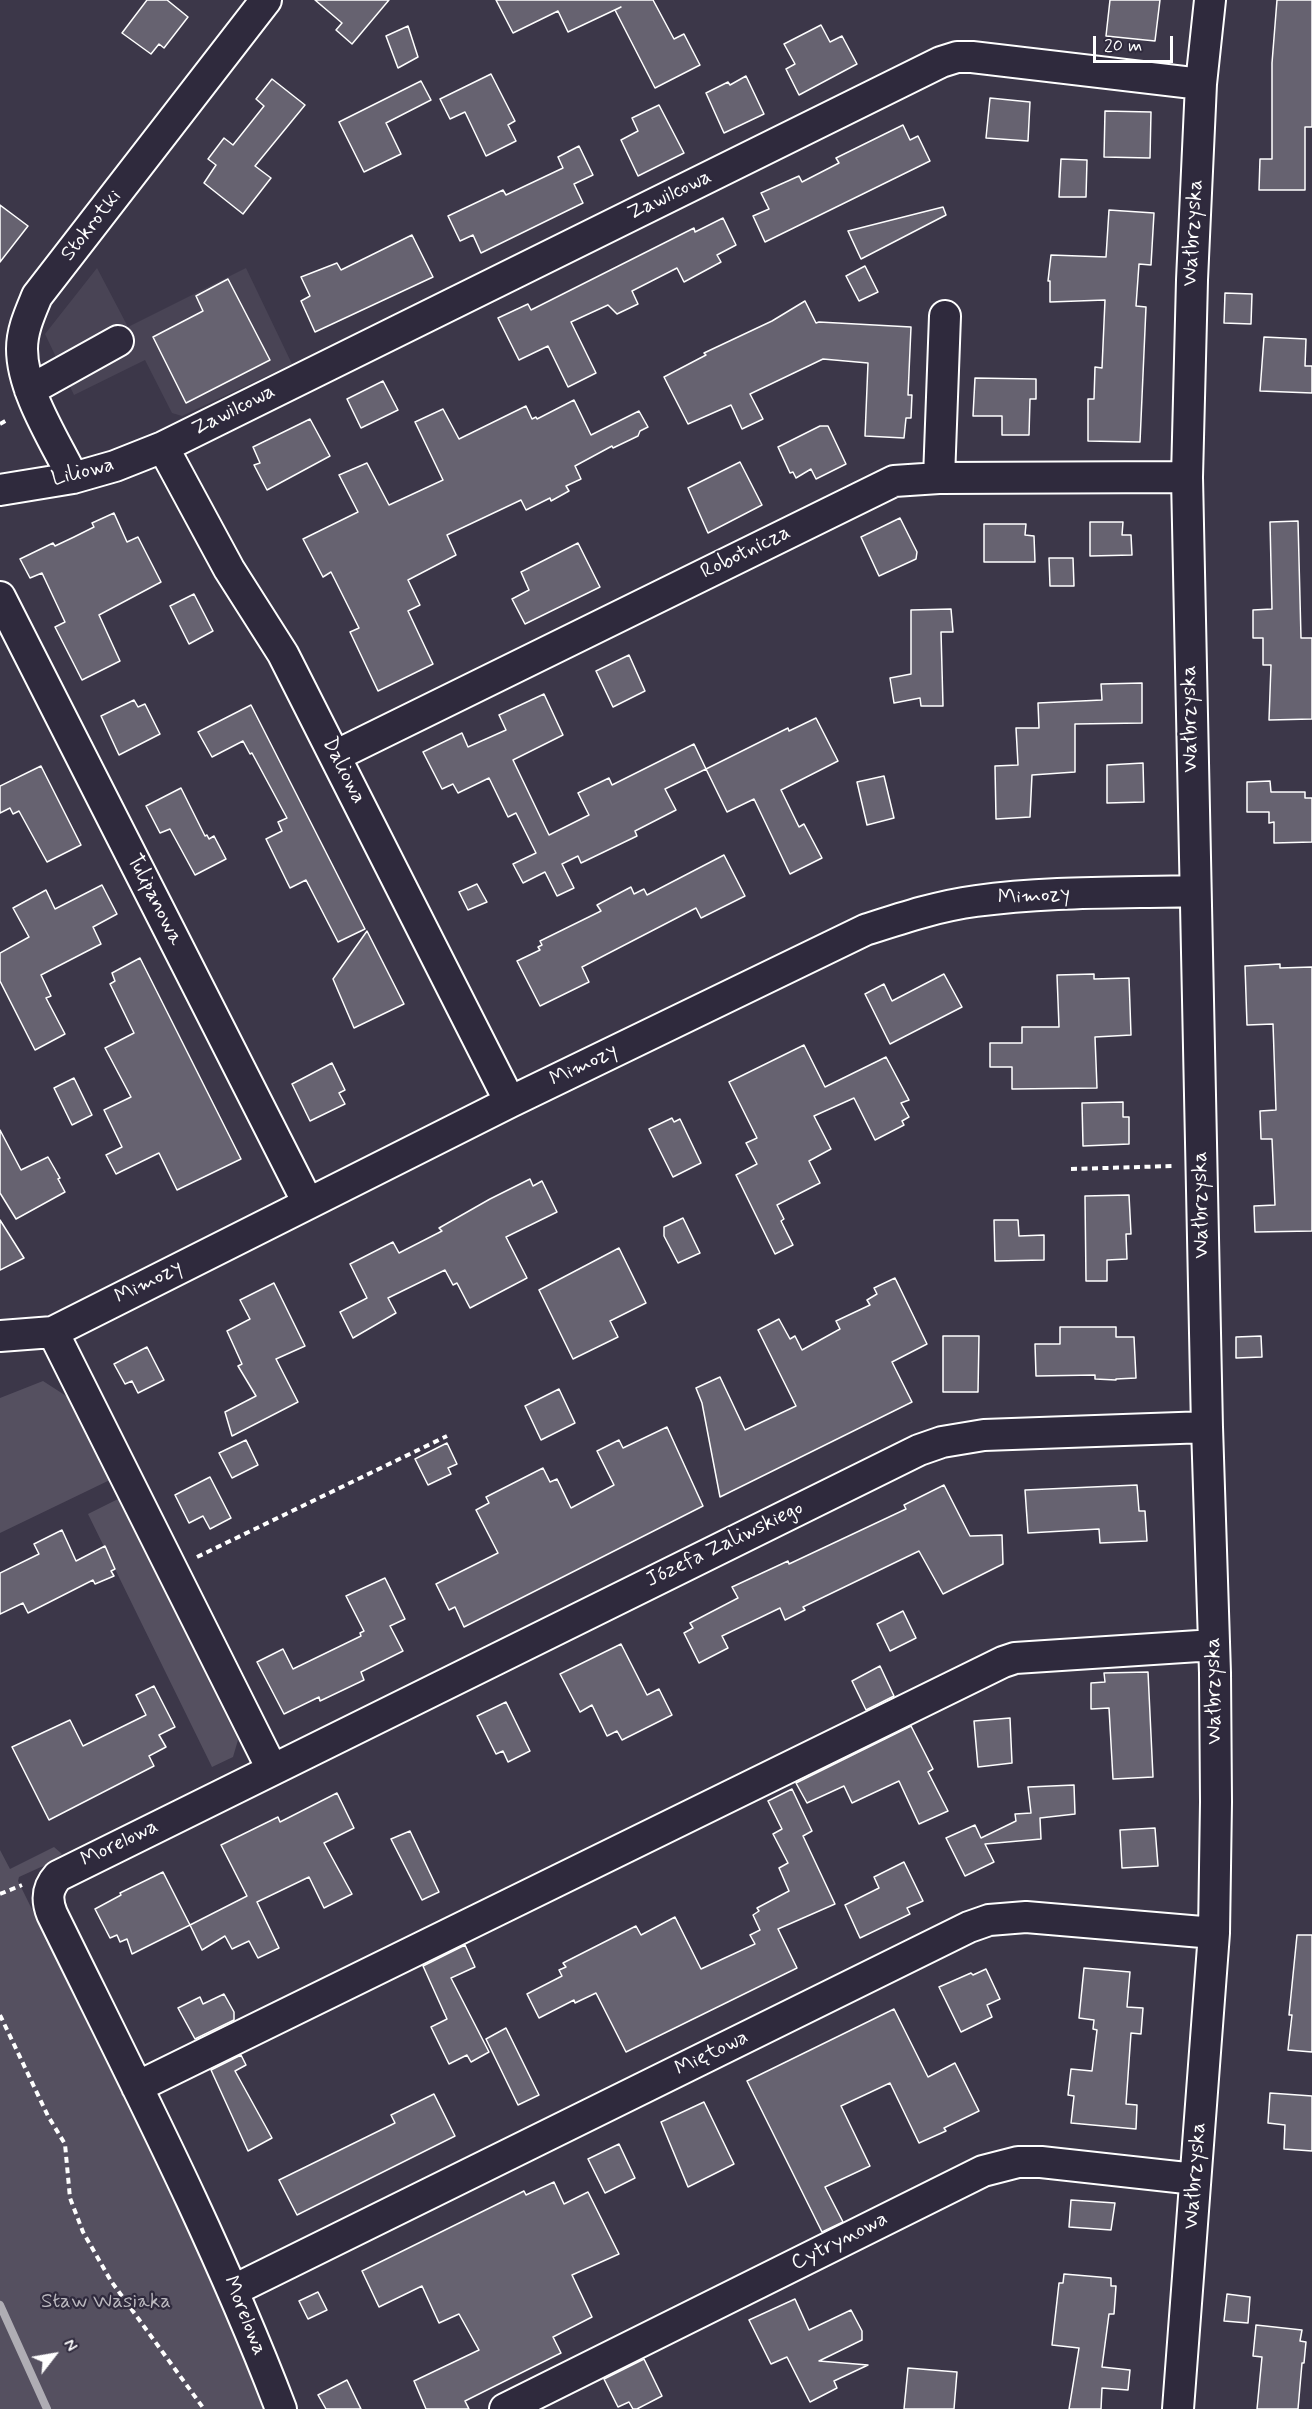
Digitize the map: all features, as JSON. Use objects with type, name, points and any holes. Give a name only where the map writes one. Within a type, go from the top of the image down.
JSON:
[{"type":"street","name":"Stokrotki","points":[[74,478],[30,390],[22,350],[11,335],[26,321],[38,296],[266,0]]},
{"type":"street","name":"Wałbrzyska","points":[[1178,2409],[1214,1933],[1216,1802],[1187,477],[1192,280],[1201,84],[1210,0]]},
{"type":"street","name":"Zawilcowa","points":[[163,447],[941,62],[957,57],[972,57],[1201,84]]},
{"type":"street","points":[[939,478],[945,316]]},
{"type":"street","points":[[30,390],[118,341]]},
{"type":"street","name":"Liliowa","points":[[0,490],[74,478],[115,466],[163,447]]},
{"type":"street","name":"Daliowa","points":[[163,447],[230,569],[283,654],[510,1102]]},
{"type":"street","name":"Robotnicza","points":[[335,756],[888,483],[939,478],[1187,477]]},
{"type":"street","name":"Tulipanowa","points":[[0,597],[308,1203]]},
{"type":"street","name":"Mimozy","points":[[0,1336],[53,1332],[510,1102],[865,930],[922,912],[976,901],[1035,896],[1195,891]]},
{"type":"street","points":[[53,1332],[272,1769]]},
{"type":"street","name":"Józefa Zaliwskiego","points":[[272,1769],[919,1450],[942,1442],[984,1435],[1207,1427]]},
{"type":"street","points":[[137,2087],[1003,1662],[1016,1658],[1214,1646]]},
{"type":"street","name":"Morelowa","points":[[272,1769],[67,1870],[51,1883],[48,1902],[234,2290],[281,2409]]},
{"type":"street","name":"Miętowa","points":[[234,2290],[969,1927],[989,1920],[1026,1917],[1214,1933]]},
{"type":"street","name":"Cytrynowa","points":[[505,2409],[993,2168],[1018,2162],[1041,2162],[1195,2179]]},
{"type":"path","points":[[0,424],[9,419]]},
{"type":"path","points":[[1071,1169],[1201,1166]]},
{"type":"path","points":[[172,1569],[447,1436]]},
{"type":"path","points":[[0,1894],[22,1885]]},
{"type":"path","points":[[0,2015],[48,2116],[65,2144],[70,2198],[83,2232],[111,2281],[204,2409]]},
{"type":"shaded area","points":[[97,268],[128,327],[246,268],[292,364],[182,416],[172,413],[145,360],[74,395],[45,334]]},
{"type":"green space","points":[[43,1381],[74,1401],[114,1478],[0,1533],[0,1398]]},
{"type":"green space","points":[[118,1499],[238,1740],[233,1757],[212,1767],[88,1514]]},
{"type":"green space","name":"Staw Wasiaka","points":[[54,1847],[62,1854],[49,1865],[19,1877],[18,1881],[178,2204],[224,2308],[263,2409],[0,2409],[0,1850],[10,1869]]},
{"type":"building","points":[[147,0],[167,0],[188,17],[164,48],[159,44],[151,54],[122,33]]},
{"type":"building","points":[[315,0],[389,0],[352,44],[336,30],[342,23]]},
{"type":"building","points":[[496,0],[653,0],[674,39],[684,34],[700,65],[655,88],[615,10],[621,7],[568,32],[558,11],[513,33]]},
{"type":"building","points":[[1110,0],[1160,0],[1155,41],[1106,36]]},
{"type":"building","points":[[1277,0],[1312,0],[1312,127],[1305,127],[1305,190],[1259,190],[1260,159],[1272,159],[1272,63]]},
{"type":"building","points":[[821,25],[830,42],[842,36],[857,64],[799,95],[786,69],[795,64],[784,44]]},
{"type":"building","points":[[408,26],[418,57],[398,68],[386,36]]},
{"type":"building","points":[[491,74],[515,121],[508,125],[516,141],[486,156],[465,112],[450,119],[440,99]]},
{"type":"building","points":[[746,76],[764,114],[724,133],[706,93],[728,82],[730,85]]},
{"type":"building","points":[[272,79],[305,105],[255,166],[271,178],[243,214],[204,183],[216,165],[208,159],[224,138],[233,145],[264,106],[256,99]]},
{"type":"building","points":[[421,81],[431,100],[386,123],[401,154],[364,172],[339,122]]},
{"type":"building","points":[[990,98],[1030,102],[1028,141],[986,138]]},
{"type":"building","points":[[659,105],[684,153],[638,176],[621,140],[638,131],[632,118]]},
{"type":"building","points":[[1105,111],[1151,112],[1150,158],[1104,157]]},
{"type":"building","points":[[903,125],[910,140],[918,136],[930,161],[765,242],[753,216],[769,209],[761,193],[799,176],[802,182],[839,163],[836,158]]},
{"type":"building","points":[[579,146],[593,175],[574,184],[583,203],[481,253],[473,235],[460,241],[448,216],[503,190],[506,195],[563,168],[558,157]]},
{"type":"building","points":[[1061,159],[1087,160],[1086,197],[1059,197]]},
{"type":"building","points":[[0,205],[28,226],[0,262]]},
{"type":"building","points":[[943,207],[946,215],[861,259],[848,231]]},
{"type":"building","points":[[1109,210],[1154,213],[1151,265],[1139,264],[1136,306],[1146,307],[1140,442],[1088,441],[1088,399],[1094,399],[1095,367],[1102,368],[1105,300],[1050,302],[1050,281],[1048,281],[1051,255],[1106,257]]},
{"type":"building","points":[[723,218],[736,245],[717,255],[721,262],[684,282],[677,268],[632,291],[638,304],[617,314],[608,305],[571,322],[596,373],[568,387],[548,346],[519,360],[498,318],[528,304],[531,310],[694,228],[695,232]]},
{"type":"building","points":[[412,235],[433,277],[315,332],[301,301],[310,296],[301,277],[337,263],[341,270]]},
{"type":"building","points":[[865,266],[878,292],[859,301],[846,276]]},
{"type":"building","points":[[228,279],[270,360],[186,403],[153,337],[203,311],[196,296]]},
{"type":"building","points":[[1225,293],[1252,294],[1251,324],[1224,323]]},
{"type":"building","points":[[805,301],[816,323],[911,327],[908,395],[912,395],[911,418],[906,418],[904,438],[865,436],[868,363],[823,359],[750,394],[763,419],[742,429],[731,405],[688,424],[664,377],[706,355],[704,353],[772,321]]},
{"type":"building","points":[[1264,337],[1306,339],[1305,366],[1312,366],[1312,393],[1260,391]]},
{"type":"building","points":[[975,378],[1036,379],[1036,399],[1030,399],[1029,435],[1002,435],[1002,416],[973,416]]},
{"type":"building","points":[[383,381],[398,410],[361,428],[347,399]]},
{"type":"building","points":[[574,400],[591,435],[639,411],[648,427],[640,431],[638,436],[613,448],[612,446],[575,466],[581,479],[566,486],[569,491],[551,501],[550,498],[526,510],[521,500],[447,535],[456,555],[408,580],[420,605],[408,611],[433,664],[378,691],[350,632],[359,628],[331,572],[323,577],[303,539],[358,512],[339,475],[367,463],[389,505],[443,480],[415,422],[443,409],[459,439],[526,406],[532,419],[536,417],[537,419]]},
{"type":"building","points":[[310,419],[330,456],[267,490],[254,465],[260,463],[253,447]]},
{"type":"building","points":[[820,426],[828,426],[846,464],[816,479],[811,469],[796,478],[793,472],[790,473],[778,447]]},
{"type":"building","points":[[740,462],[762,505],[708,533],[688,488]]},
{"type":"building","points":[[114,513],[127,542],[138,537],[161,582],[99,615],[120,661],[82,680],[55,627],[65,622],[42,573],[30,578],[20,559],[53,543],[55,546],[74,537],[94,527],[92,523]]},
{"type":"building","points":[[900,518],[917,552],[916,559],[879,576],[861,537]]},
{"type":"building","points":[[1298,521],[1301,638],[1312,638],[1312,719],[1269,720],[1271,665],[1263,665],[1263,638],[1253,638],[1253,610],[1272,609],[1270,522]]},
{"type":"building","points":[[1090,522],[1123,522],[1122,535],[1131,535],[1132,555],[1090,556]]},
{"type":"building","points":[[984,524],[1026,524],[1025,535],[1034,536],[1035,562],[984,562]]},
{"type":"building","points":[[578,543],[600,587],[525,624],[512,599],[529,590],[521,572]]},
{"type":"building","points":[[1049,558],[1073,558],[1074,586],[1050,586]]},
{"type":"building","points":[[194,594],[213,631],[189,644],[170,606]]},
{"type":"building","points":[[951,609],[953,632],[941,632],[943,706],[921,706],[920,698],[894,703],[890,678],[911,674],[911,610]]},
{"type":"building","points":[[629,655],[645,691],[613,707],[596,671]]},
{"type":"building","points":[[1142,683],[1142,723],[1075,724],[1075,772],[1032,775],[1030,817],[996,819],[995,766],[1018,765],[1016,728],[1039,728],[1038,703],[1102,700],[1101,684]]},
{"type":"building","points":[[544,694],[563,735],[513,760],[549,835],[589,815],[578,793],[609,778],[612,785],[694,744],[706,769],[665,789],[676,810],[635,831],[637,836],[581,863],[578,856],[562,864],[574,888],[557,896],[545,872],[523,883],[513,864],[536,853],[516,813],[508,817],[489,778],[458,793],[453,784],[442,789],[423,752],[462,733],[468,747],[506,730],[499,715]]},
{"type":"building","points":[[134,700],[138,707],[145,704],[160,734],[119,755],[101,716]]},
{"type":"building","points":[[251,705],[365,929],[338,942],[306,880],[290,888],[266,839],[282,831],[278,822],[287,818],[252,753],[250,754],[243,741],[212,757],[198,732]]},
{"type":"building","points":[[816,718],[838,761],[781,790],[799,827],[804,824],[822,858],[790,874],[754,799],[727,812],[706,769],[788,728],[789,731]]},
{"type":"building","points":[[1143,763],[1144,802],[1107,803],[1107,765]]},
{"type":"building","points":[[41,766],[81,845],[47,862],[19,811],[13,814],[10,808],[0,813],[0,786]]},
{"type":"building","points":[[884,776],[894,818],[867,825],[857,782]]},
{"type":"building","points":[[1270,781],[1271,792],[1305,792],[1305,798],[1312,798],[1312,842],[1274,843],[1274,822],[1269,823],[1269,812],[1247,812],[1247,782]]},
{"type":"building","points":[[181,788],[205,836],[207,835],[209,839],[214,836],[226,859],[195,875],[170,829],[160,833],[146,806]]},
{"type":"building","points":[[724,855],[745,896],[701,918],[696,908],[582,967],[589,982],[540,1006],[517,961],[540,950],[538,947],[542,945],[540,941],[601,911],[597,905],[631,887],[634,894],[644,889],[647,895]]},
{"type":"building","points":[[477,884],[487,902],[468,910],[459,892]]},
{"type":"building","points":[[102,885],[117,914],[93,927],[101,944],[41,975],[51,996],[46,998],[65,1034],[35,1050],[0,981],[0,953],[29,937],[13,908],[46,890],[55,909]]},
{"type":"building","points":[[367,931],[404,1004],[354,1028],[333,979]]},
{"type":"building","points":[[140,958],[241,1159],[177,1190],[159,1153],[116,1174],[106,1155],[122,1147],[104,1110],[131,1097],[105,1048],[134,1033],[110,984],[115,981],[112,973]]},
{"type":"building","points":[[1280,964],[1280,968],[1312,967],[1312,1231],[1255,1232],[1254,1206],[1275,1205],[1272,1139],[1261,1139],[1260,1111],[1276,1110],[1273,1024],[1247,1025],[1245,966]]},
{"type":"building","points":[[944,974],[962,1007],[890,1044],[865,994],[884,984],[892,1001]]},
{"type":"building","points":[[1094,974],[1094,979],[1129,978],[1131,1035],[1095,1037],[1097,1088],[1012,1089],[1012,1067],[990,1067],[990,1043],[1022,1043],[1022,1027],[1059,1027],[1057,975]]},
{"type":"building","points":[[804,1045],[825,1087],[886,1057],[909,1100],[901,1103],[909,1117],[902,1121],[904,1125],[875,1140],[854,1098],[814,1116],[831,1149],[809,1161],[820,1183],[777,1205],[784,1219],[781,1221],[793,1245],[775,1254],[736,1175],[757,1164],[746,1143],[757,1138],[729,1082]]},
{"type":"building","points":[[332,1063],[345,1090],[339,1093],[345,1104],[310,1121],[292,1084]]},
{"type":"building","points":[[74,1078],[92,1115],[72,1125],[54,1088]]},
{"type":"building","points":[[1123,1102],[1123,1117],[1129,1117],[1129,1144],[1083,1146],[1082,1103]]},
{"type":"building","points":[[672,1118],[674,1122],[680,1119],[701,1163],[673,1177],[649,1129]]},
{"type":"building","points":[[0,1130],[21,1170],[48,1157],[65,1192],[16,1219],[0,1193]]},
{"type":"building","points":[[530,1179],[533,1186],[542,1181],[557,1212],[506,1237],[527,1278],[470,1308],[457,1283],[453,1285],[445,1270],[388,1298],[396,1313],[353,1338],[340,1312],[367,1298],[350,1264],[393,1242],[399,1253],[442,1231],[439,1228],[490,1199]]},
{"type":"building","points":[[1129,1195],[1131,1234],[1126,1234],[1127,1259],[1107,1260],[1107,1281],[1086,1281],[1085,1196]]},
{"type":"building","points":[[683,1218],[700,1253],[678,1263],[664,1236],[664,1227]]},
{"type":"building","points":[[0,1220],[24,1258],[0,1270]]},
{"type":"building","points":[[994,1220],[1018,1220],[1019,1236],[1044,1235],[1044,1260],[995,1261]]},
{"type":"building","points":[[619,1248],[646,1303],[610,1321],[618,1337],[573,1359],[539,1290]]},
{"type":"building","points":[[895,1278],[927,1344],[892,1362],[912,1402],[720,1497],[702,1403],[696,1388],[720,1377],[745,1430],[796,1406],[758,1330],[779,1319],[790,1339],[795,1336],[802,1350],[840,1329],[836,1321],[870,1305],[867,1300],[877,1294],[874,1288]]},
{"type":"building","points":[[274,1283],[305,1346],[276,1359],[298,1402],[232,1436],[225,1412],[256,1396],[238,1366],[242,1364],[227,1331],[250,1319],[240,1300]]},
{"type":"building","points":[[1060,1327],[1116,1327],[1116,1337],[1134,1337],[1136,1378],[1116,1380],[1095,1379],[1095,1375],[1036,1376],[1035,1344],[1060,1344]]},
{"type":"building","points":[[943,1336],[979,1336],[978,1392],[943,1392]]},
{"type":"building","points":[[1261,1336],[1262,1357],[1236,1358],[1236,1337]]},
{"type":"building","points":[[147,1347],[164,1380],[138,1393],[132,1381],[125,1384],[114,1364]]},
{"type":"building","points":[[559,1389],[575,1423],[541,1440],[525,1406]]},
{"type":"building","points":[[667,1427],[703,1506],[464,1627],[455,1607],[449,1610],[436,1584],[498,1553],[476,1510],[489,1503],[486,1497],[543,1468],[550,1482],[557,1479],[571,1508],[614,1485],[597,1451],[619,1440],[623,1448]]},
{"type":"building","points":[[246,1440],[258,1465],[232,1478],[219,1453]]},
{"type":"building","points":[[447,1443],[457,1464],[448,1468],[451,1474],[428,1485],[415,1459]]},
{"type":"building","points":[[210,1477],[231,1518],[210,1529],[203,1516],[189,1523],[175,1495]]},
{"type":"building","points":[[944,1485],[970,1536],[1002,1535],[1003,1564],[943,1594],[919,1551],[803,1607],[805,1610],[785,1620],[780,1608],[722,1636],[728,1648],[699,1663],[684,1633],[693,1628],[690,1623],[738,1598],[732,1587],[788,1561],[789,1564],[906,1509],[904,1505]]},
{"type":"building","points":[[1137,1485],[1139,1511],[1145,1511],[1147,1541],[1100,1543],[1099,1529],[1028,1533],[1025,1490]]},
{"type":"building","points":[[62,1530],[76,1561],[105,1546],[115,1569],[111,1571],[114,1576],[95,1584],[93,1580],[28,1613],[23,1603],[0,1614],[0,1573],[39,1554],[34,1544]]},
{"type":"building","points":[[385,1578],[405,1619],[390,1626],[403,1651],[361,1672],[364,1680],[320,1701],[319,1697],[284,1714],[257,1662],[283,1649],[293,1669],[361,1636],[360,1633],[364,1631],[346,1596]]},
{"type":"building","points":[[903,1611],[916,1638],[890,1651],[877,1624]]},
{"type":"building","points":[[621,1644],[647,1695],[659,1689],[672,1715],[622,1740],[617,1731],[607,1736],[592,1705],[580,1712],[560,1674]]},
{"type":"building","points":[[880,1666],[894,1696],[866,1710],[852,1681]]},
{"type":"building","points":[[1148,1672],[1153,1777],[1113,1779],[1109,1708],[1091,1709],[1091,1683],[1105,1682],[1104,1673]]},
{"type":"building","points":[[154,1686],[175,1727],[159,1735],[166,1747],[149,1756],[154,1766],[49,1820],[12,1747],[70,1720],[83,1746],[146,1715],[136,1695]]},
{"type":"building","points":[[506,1702],[530,1751],[508,1762],[503,1751],[496,1754],[477,1716]]},
{"type":"building","points":[[1010,1718],[1012,1763],[978,1767],[974,1721]]},
{"type":"building","points":[[911,1726],[933,1769],[928,1772],[948,1811],[919,1824],[899,1781],[852,1803],[844,1786],[807,1803],[796,1783]]},
{"type":"building","points":[[1074,1785],[1075,1814],[1040,1818],[1041,1839],[985,1844],[994,1862],[965,1876],[946,1838],[975,1825],[981,1838],[1016,1821],[1015,1814],[1031,1813],[1028,1787]]},
{"type":"building","points":[[792,1789],[812,1831],[803,1836],[835,1904],[778,1929],[797,1968],[626,2052],[596,1993],[575,2003],[574,2000],[539,2018],[527,1994],[562,1976],[559,1970],[566,1967],[563,1963],[636,1926],[641,1935],[675,1917],[701,1969],[755,1944],[750,1935],[760,1930],[753,1915],[759,1911],[757,1908],[789,1891],[779,1868],[788,1863],[773,1834],[782,1829],[768,1801]]},
{"type":"building","points":[[337,1793],[354,1828],[324,1843],[352,1894],[324,1908],[309,1877],[257,1902],[279,1948],[258,1958],[249,1941],[232,1949],[225,1936],[202,1950],[190,1925],[247,1896],[221,1845],[278,1817],[280,1822]]},
{"type":"building","points":[[1155,1828],[1158,1866],[1122,1868],[1120,1830]]},
{"type":"building","points":[[410,1831],[439,1892],[422,1900],[391,1839]]},
{"type":"building","points":[[904,1862],[923,1901],[907,1908],[910,1914],[860,1938],[845,1905],[879,1888],[874,1877]]},
{"type":"building","points":[[163,1872],[190,1925],[132,1954],[127,1939],[120,1942],[117,1935],[110,1938],[95,1909],[121,1895],[120,1893]]},
{"type":"building","points":[[1297,1935],[1312,1935],[1312,2052],[1288,2050]]},
{"type":"building","points":[[465,1945],[475,1967],[451,1978],[489,2052],[471,2062],[467,2055],[449,2064],[431,2027],[447,2019],[423,1966]]},
{"type":"building","points":[[1084,1968],[1130,1972],[1127,2007],[1143,2008],[1141,2034],[1131,2033],[1126,2104],[1137,2105],[1136,2129],[1071,2123],[1074,2096],[1068,2095],[1071,2069],[1092,2071],[1097,2030],[1093,2029],[1094,2020],[1079,2018]]},
{"type":"building","points":[[986,1969],[1000,1999],[987,2005],[992,2017],[961,2032],[939,1987]]},
{"type":"building","points":[[224,1994],[234,2012],[234,2020],[195,2039],[178,2008],[200,1997],[203,2004]]},
{"type":"building","points":[[894,2009],[928,2077],[955,2063],[979,2111],[944,2128],[946,2131],[919,2143],[890,2083],[841,2106],[870,2166],[825,2187],[843,2222],[822,2232],[747,2081]]},
{"type":"building","points":[[506,2028],[539,2095],[518,2105],[486,2039]]},
{"type":"building","points":[[241,2055],[246,2065],[235,2071],[272,2138],[248,2151],[211,2070]]},
{"type":"building","points":[[1270,2093],[1312,2096],[1312,2151],[1284,2149],[1285,2125],[1268,2123]]},
{"type":"building","points":[[434,2094],[455,2136],[297,2215],[279,2180],[395,2123],[391,2115]]},
{"type":"building","points":[[704,2102],[734,2164],[688,2187],[661,2122]]},
{"type":"building","points":[[619,2144],[635,2178],[605,2193],[588,2159]]},
{"type":"building","points":[[554,2182],[564,2204],[588,2192],[619,2254],[572,2275],[592,2317],[553,2337],[561,2353],[465,2401],[469,2409],[426,2409],[414,2381],[479,2350],[459,2314],[439,2323],[422,2286],[379,2307],[362,2271],[524,2191],[526,2195]]},
{"type":"building","points":[[1071,2200],[1115,2203],[1111,2230],[1069,2227]]},
{"type":"building","points":[[1064,2274],[1111,2278],[1111,2286],[1116,2286],[1114,2314],[1109,2314],[1102,2367],[1130,2370],[1128,2390],[1102,2388],[1101,2409],[1069,2409],[1079,2348],[1052,2345],[1059,2283],[1063,2283]]},
{"type":"building","points":[[318,2292],[327,2310],[308,2319],[299,2301]]},
{"type":"building","points":[[1227,2294],[1250,2297],[1248,2323],[1224,2321]]},
{"type":"building","points":[[795,2299],[809,2330],[851,2310],[862,2331],[862,2340],[819,2361],[868,2365],[834,2381],[837,2388],[810,2402],[787,2357],[771,2364],[749,2320]]},
{"type":"building","points":[[1256,2325],[1302,2330],[1300,2341],[1306,2342],[1298,2409],[1257,2409],[1262,2357],[1253,2356]]},
{"type":"building","points":[[644,2359],[662,2396],[637,2409],[633,2409],[629,2402],[618,2407],[604,2379]]},
{"type":"building","points":[[908,2368],[957,2372],[954,2409],[904,2409]]},
{"type":"building","points":[[347,2380],[361,2409],[326,2409],[318,2395]]},
{"type":"waterway","points":[[0,2305],[47,2409]]}]
